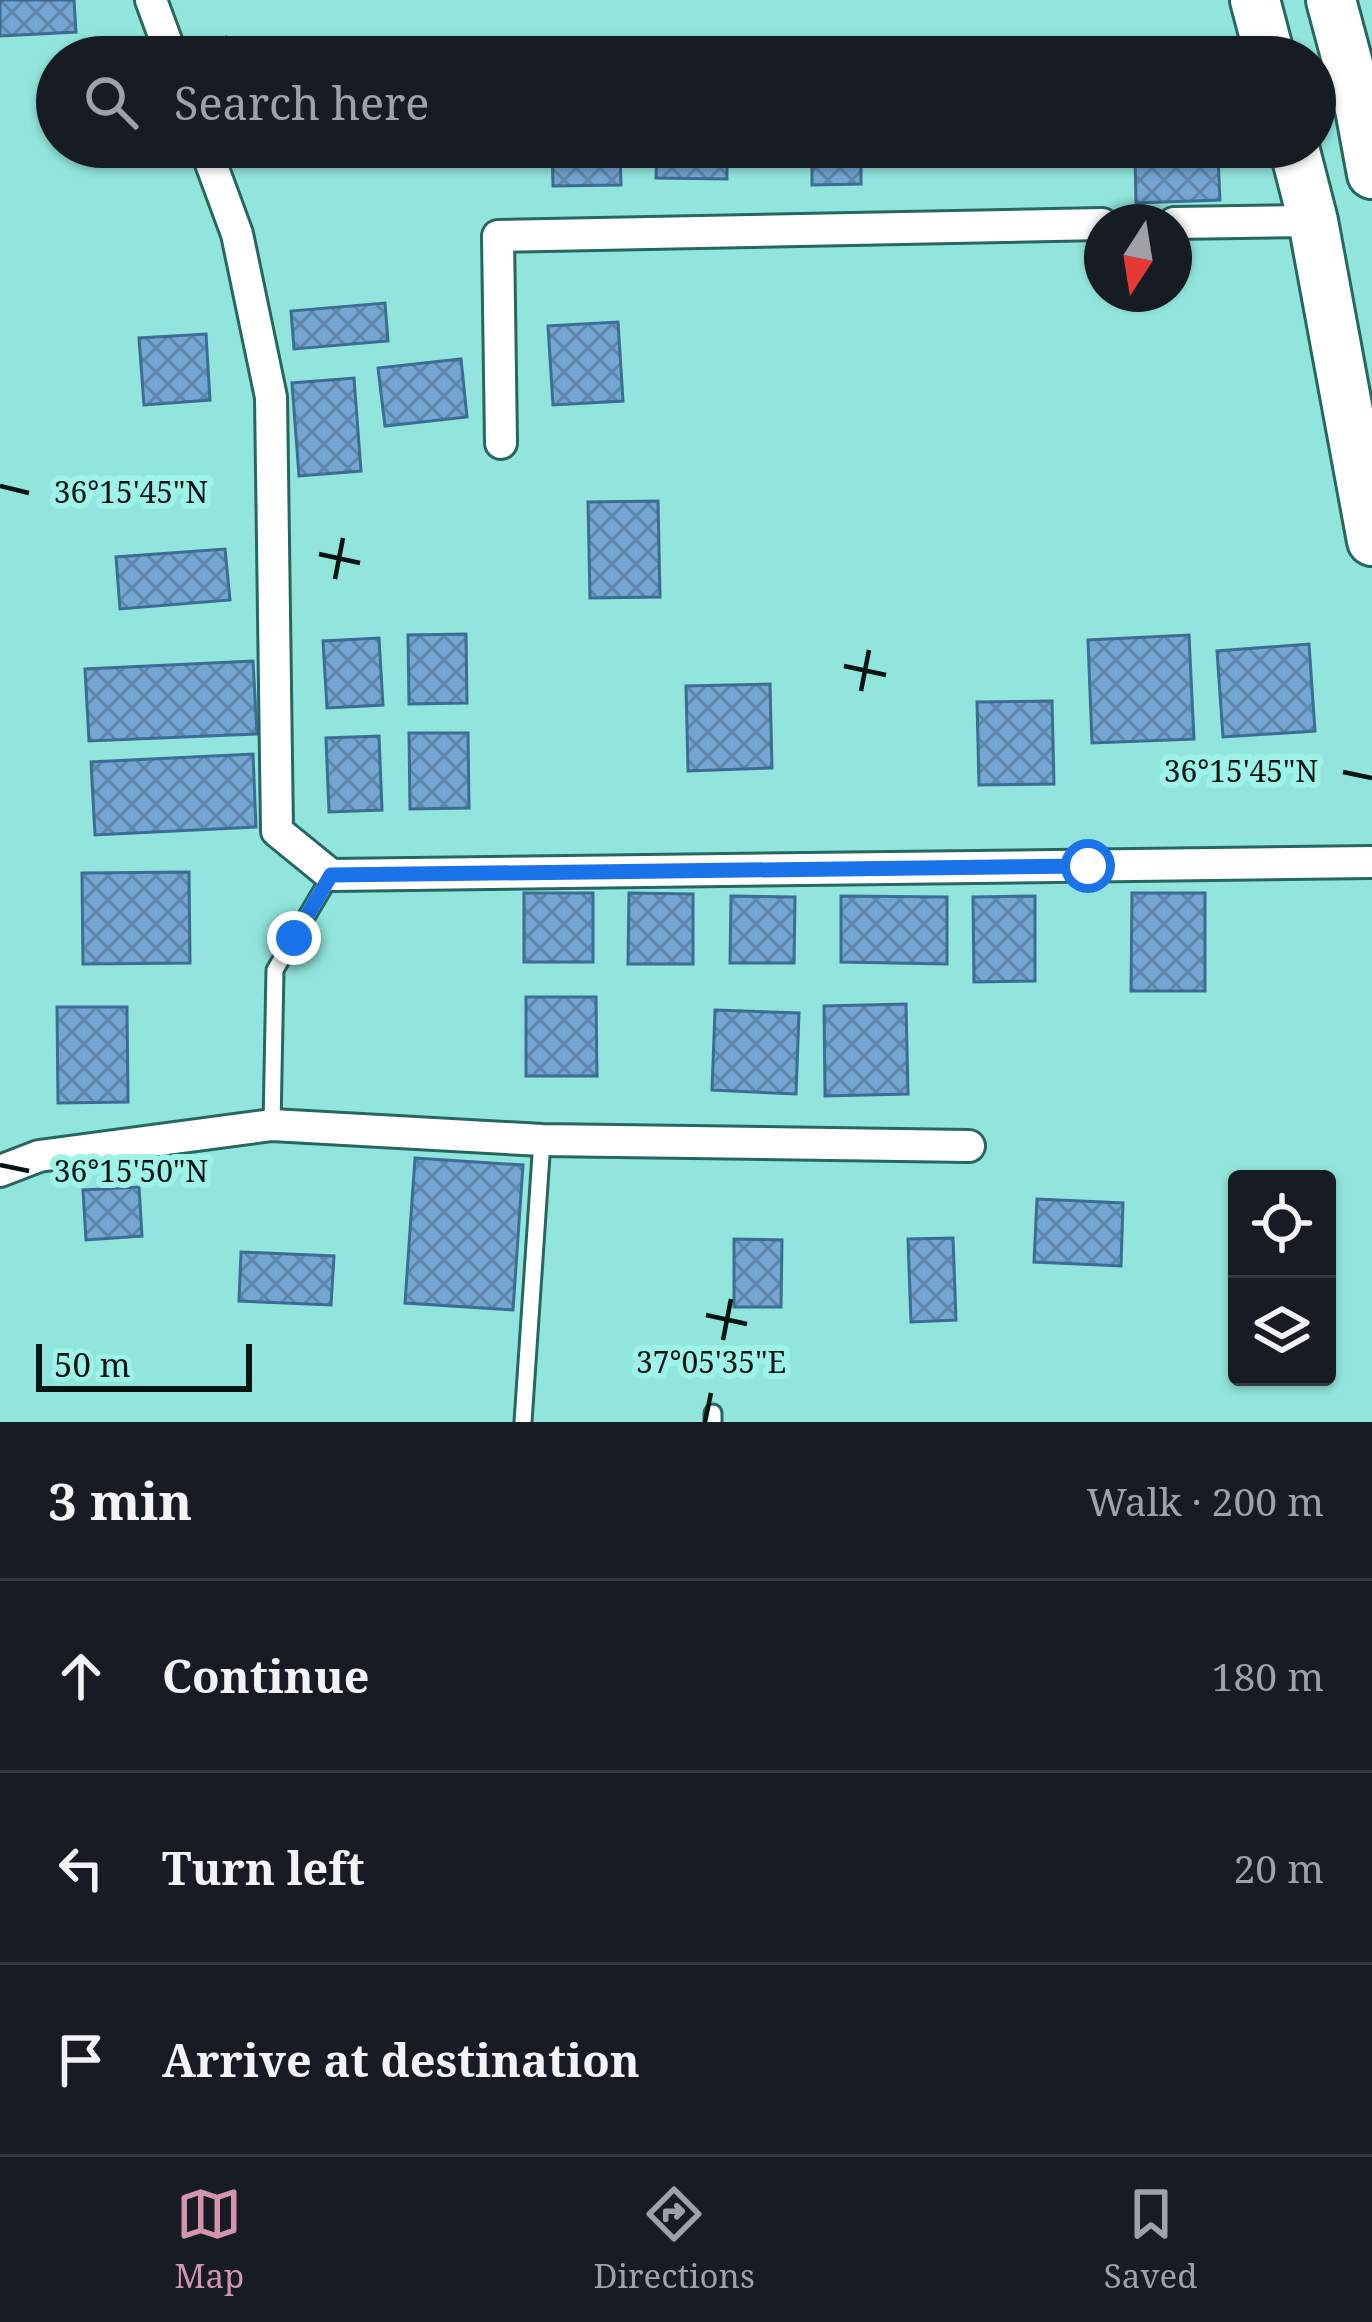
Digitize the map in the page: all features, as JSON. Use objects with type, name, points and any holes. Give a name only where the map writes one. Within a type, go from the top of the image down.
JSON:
[{"type":"highway","points":[[1255,0],[1264,36]]},
{"type":"highway","points":[[1331,0],[1366,107],[1372,174]]},
{"type":"highway","points":[[1299,168],[1372,542]]},
{"type":"street","points":[[152,0],[165,36]]},
{"type":"street","points":[[213,168],[237,234],[271,398],[278,831],[331,875],[1372,862]]},
{"type":"street","points":[[1192,223],[1312,220]]},
{"type":"street","points":[[501,443],[498,236],[1084,224]]},
{"type":"street","points":[[0,1171],[39,1156],[272,1125],[542,1140],[969,1146]]},
{"type":"lane","points":[[272,1125],[275,970],[331,875]]},
{"type":"lane","points":[[523,1422],[542,1140]]},
{"type":"building","points":[[0,0],[74,0],[76,32],[0,36]]},
{"type":"building","points":[[553,168],[621,168],[621,185],[553,186]]},
{"type":"building","points":[[656,168],[727,168],[727,179],[656,178]]},
{"type":"building","points":[[812,168],[861,168],[861,184],[812,185]]},
{"type":"building","points":[[1135,168],[1219,168],[1220,200],[1136,203]]},
{"type":"building","points":[[385,303],[388,341],[294,349],[291,311]]},
{"type":"building","points":[[618,322],[623,401],[553,405],[548,326]]},
{"type":"building","points":[[206,334],[210,400],[144,405],[139,338]]},
{"type":"building","points":[[461,359],[467,417],[385,426],[378,368]]},
{"type":"building","points":[[354,378],[361,471],[299,476],[292,383]]},
{"type":"building","points":[[658,501],[660,597],[590,598],[588,502]]},
{"type":"building","points":[[225,549],[230,600],[120,609],[116,557]]},
{"type":"building","points":[[466,634],[467,703],[409,704],[408,635]]},
{"type":"building","points":[[1189,635],[1194,739],[1092,743],[1088,640]]},
{"type":"building","points":[[379,638],[383,705],[327,708],[323,641]]},
{"type":"building","points":[[1309,644],[1315,731],[1223,737],[1217,651]]},
{"type":"building","points":[[253,661],[257,734],[89,741],[85,669]]},
{"type":"building","points":[[770,684],[772,768],[688,771],[686,686]]},
{"type":"building","points":[[1052,701],[1054,784],[979,785],[977,702]]},
{"type":"building","points":[[409,733],[468,733],[469,808],[410,809]]},
{"type":"building","points":[[379,736],[382,810],[329,812],[326,738]]},
{"type":"building","points":[[253,754],[256,827],[95,835],[91,762]]},
{"type":"building","points":[[189,872],[190,963],[83,964],[82,873]]},
{"type":"building","points":[[524,893],[593,893],[593,962],[524,962]]},
{"type":"building","points":[[629,893],[693,894],[693,964],[628,964]]},
{"type":"building","points":[[1132,893],[1205,893],[1205,991],[1131,991]]},
{"type":"building","points":[[731,896],[795,897],[794,963],[730,963]]},
{"type":"building","points":[[841,896],[947,897],[947,964],[841,962]]},
{"type":"building","points":[[1035,896],[1035,981],[974,982],[973,897]]},
{"type":"building","points":[[526,997],[596,997],[597,1076],[526,1076]]},
{"type":"building","points":[[906,1004],[908,1094],[825,1096],[824,1006]]},
{"type":"building","points":[[57,1007],[127,1007],[128,1102],[58,1103]]},
{"type":"building","points":[[715,1010],[799,1013],[796,1094],[712,1090]]},
{"type":"building","points":[[415,1158],[523,1165],[513,1310],[405,1303]]},
{"type":"building","points":[[139,1187],[142,1236],[86,1240],[83,1190]]},
{"type":"building","points":[[1037,1199],[1123,1203],[1121,1266],[1034,1262]]},
{"type":"building","points":[[953,1238],[956,1320],[911,1322],[908,1239]]},
{"type":"building","points":[[734,1239],[782,1240],[781,1307],[734,1307]]},
{"type":"building","points":[[241,1252],[334,1256],[331,1305],[239,1301]]},
{"type":"route","points":[[294,938],[331,875],[1088,866]]}]
